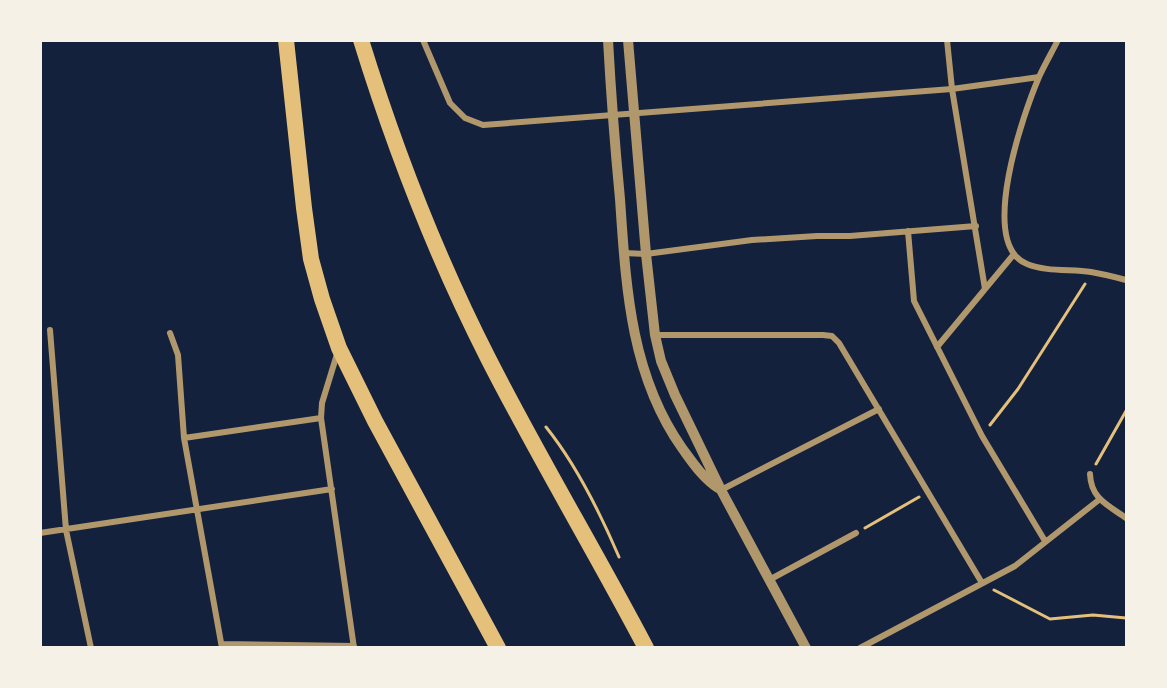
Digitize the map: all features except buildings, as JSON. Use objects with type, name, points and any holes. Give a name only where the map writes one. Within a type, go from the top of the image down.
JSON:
[{"type":"highway","points":[[286,40],[311,259],[339,348],[375,421],[498,648]]},
{"type":"highway","points":[[362,40],[417,202],[450,278],[531,440],[646,648]]},
{"type":"street","points":[[423,40],[450,103],[465,118],[483,125],[952,89],[1039,77]]},
{"type":"street","points":[[608,40],[624,254],[637,348],[664,418],[688,457],[704,477],[721,490]]},
{"type":"street","points":[[628,40],[655,335],[667,378],[721,490],[806,648]]},
{"type":"street","points":[[947,40],[952,89],[985,289]]},
{"type":"street","points":[[1058,40],[1039,77],[1014,150],[1006,190],[1004,226],[1014,254],[1027,264],[1092,272],[1126,280]]},
{"type":"street","points":[[624,254],[646,254],[752,240],[850,236],[976,226]]},
{"type":"street","points":[[908,231],[914,301],[982,436],[1045,541]]},
{"type":"street","points":[[937,347],[1014,254]]},
{"type":"street","points":[[50,330],[66,530],[91,648]]},
{"type":"street","points":[[170,333],[178,355],[184,438],[222,646],[354,647],[321,418],[325,392],[339,348]]},
{"type":"street","points":[[655,335],[823,334],[832,336],[839,343],[982,583]]},
{"type":"street","points":[[721,490],[879,409]]},
{"type":"street","points":[[184,438],[321,418]]},
{"type":"street","points":[[1090,474],[1091,487],[1100,499],[1126,518]]},
{"type":"street","points":[[40,533],[332,489]]},
{"type":"street","points":[[860,648],[1015,566],[1100,499]]},
{"type":"street","points":[[769,580],[856,532]]},
{"type":"path","points":[[982,436],[1018,389],[1092,272]]},
{"type":"path","points":[[1090,474],[1126,411]]},
{"type":"path","points":[[544,426],[558,442],[606,526],[619,557]]},
{"type":"path","points":[[856,532],[929,492]]},
{"type":"path","points":[[982,583],[1050,619],[1093,615],[1126,618]]}]
